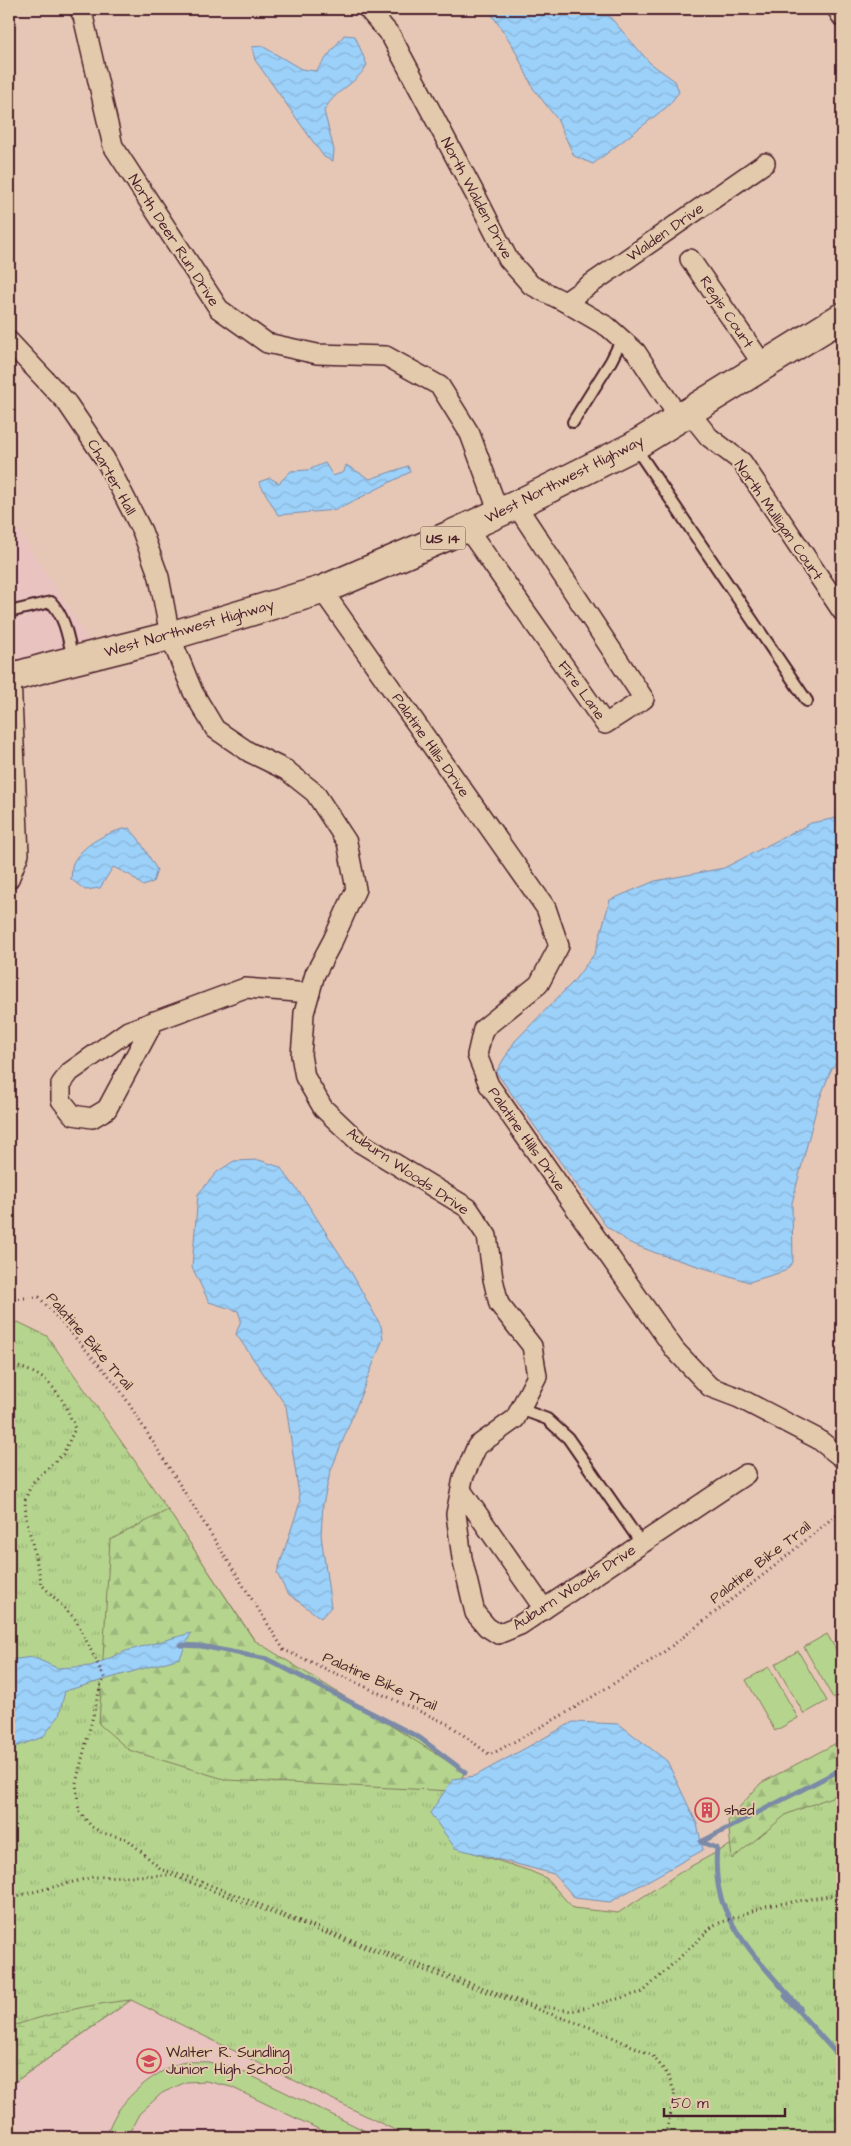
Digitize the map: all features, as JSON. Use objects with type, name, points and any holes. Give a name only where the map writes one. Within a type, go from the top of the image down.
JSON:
[{"type":"main road","name":"West Northwest Highway","points":[[10,678],[170,636],[322,590],[467,528],[634,446],[842,317]]},
{"type":"street","name":"North Deer Run Drive","points":[[79,9],[83,16],[113,146],[219,309],[267,343],[317,354],[386,356],[440,386],[470,434],[508,509]]},
{"type":"street","name":"North Walden Drive","points":[[368,9],[391,36],[508,259],[531,285],[608,326],[636,352],[684,416]]},
{"type":"street","points":[[837,9],[842,17]]},
{"type":"street","name":"Walden Drive","points":[[564,302],[765,163]]},
{"type":"street","name":"Regis Court","points":[[690,259],[764,366]]},
{"type":"street","name":"Charter Hall","points":[[9,341],[67,403],[105,458],[142,532],[159,577],[170,636]]},
{"type":"street","name":"North Mulligan Court","points":[[684,416],[742,462],[842,611]]},
{"type":"street","name":"Fire Lane","points":[[467,528],[605,724],[644,699],[508,509]]},
{"type":"street","name":"Palatine Hills Drive","points":[[322,590],[546,908],[560,946],[539,984],[483,1029],[477,1055],[489,1085],[675,1350],[710,1387],[739,1398],[818,1439],[842,1458]]},
{"type":"street","name":"Auburn Woods Drive","points":[[170,636],[193,692],[215,729],[249,752],[286,770],[315,793],[347,842],[356,889],[315,974],[304,1013],[301,1055],[305,1078],[323,1108],[359,1142],[468,1208],[487,1236],[493,1279],[499,1304],[532,1346],[538,1376],[515,1418],[477,1446],[463,1478],[456,1514],[462,1558],[475,1613],[487,1626],[498,1634],[520,1625],[746,1474]]},
{"type":"street","points":[[9,879],[18,854],[10,678]]},
{"type":"street","points":[[154,1021],[107,1109],[92,1118],[73,1115],[60,1100],[61,1084],[70,1072],[128,1031],[154,1021],[245,988],[310,993]]},
{"type":"street","points":[[461,1490],[544,1609]]},
{"type":"lane","points":[[573,422],[611,361],[622,339]]},
{"type":"lane","points":[[634,446],[807,701]]},
{"type":"lane","points":[[9,612],[51,602],[58,609],[64,621],[73,660]]},
{"type":"lane","points":[[520,1409],[547,1419],[568,1438],[641,1543]]},
{"type":"path","name":"Palatine Bike Trail","points":[[9,1299],[39,1297],[117,1385],[284,1650],[450,1725],[490,1755],[566,1713],[660,1655],[776,1565],[842,1510]]},
{"type":"path","points":[[9,1365],[25,1368],[48,1381],[67,1407],[75,1428],[63,1454],[32,1483],[25,1500],[26,1517],[42,1586],[76,1620],[105,1679],[101,1684],[76,1783],[79,1811],[92,1827],[103,1834],[127,1839],[162,1870],[192,1878],[324,1930],[531,2005],[572,2011],[643,1992],[714,1925],[766,1906],[842,1894]]},
{"type":"path","points":[[9,1898],[93,1876],[171,1876],[445,1978],[592,2028],[652,2055],[668,2075],[675,2093],[665,2137]]},
{"type":"path","points":[[840,2137],[842,2133]]},
{"type":"shaded area","points":[[9,514],[98,654],[9,678]]},
{"type":"shaded area","name":"Walter R. Sundling Junior High School","points":[[131,2000],[409,2137],[9,2137],[9,2086]]},
{"type":"green space","points":[[18,1322],[47,1336],[137,1464],[267,1659],[420,1738],[465,1772],[453,1791],[468,1851],[546,1878],[573,1908],[618,1913],[684,1870],[842,1784],[842,2137],[409,2137],[131,2000],[9,2086],[9,1326]]},
{"type":"green space","points":[[168,1510],[254,1640],[465,1772],[453,1791],[227,1780],[129,1750],[99,1724],[110,1540]]},
{"type":"green space","points":[[827,1634],[842,1660],[842,1693],[833,1698],[804,1647]]},
{"type":"green space","points":[[798,1651],[827,1701],[804,1714],[775,1664]]},
{"type":"green space","points":[[769,1667],[798,1718],[775,1731],[746,1680]]},
{"type":"green space","points":[[842,1740],[842,1793],[787,1814],[732,1859],[728,1820],[761,1783]]},
{"type":"green space","points":[[131,2000],[9,2086],[9,2027],[69,2010]]},
{"type":"green space","points":[[208,2062],[237,2069],[378,2137],[335,2137],[231,2087],[206,2081],[186,2082],[162,2093],[139,2114],[127,2137],[107,2137],[116,2113],[146,2082],[157,2074],[181,2063]]},
{"type":"water","points":[[488,9],[603,9],[650,63],[675,81],[679,92],[668,106],[593,164],[574,156],[557,119],[533,88],[513,46]]},
{"type":"water","points":[[344,35],[355,36],[367,65],[357,78],[333,98],[324,111],[334,150],[333,161],[324,157],[255,60],[252,47],[262,46],[301,69],[316,71]]},
{"type":"water","points":[[325,463],[333,476],[344,472],[346,465],[370,479],[408,466],[410,472],[336,510],[278,515],[259,482],[270,478],[279,483],[291,471],[308,470]]},
{"type":"water","points":[[842,817],[842,1054],[830,1072],[817,1106],[792,1203],[793,1262],[785,1271],[749,1282],[630,1243],[606,1226],[496,1072],[515,1041],[573,982],[595,953],[610,900],[655,881],[724,868],[811,823]]},
{"type":"water","points":[[129,828],[138,838],[157,870],[153,882],[143,886],[130,875],[113,867],[100,888],[85,890],[71,879],[73,863],[83,850],[105,835]]},
{"type":"water","points":[[259,1160],[280,1167],[305,1200],[350,1270],[381,1326],[383,1339],[330,1473],[323,1504],[321,1535],[331,1607],[321,1618],[287,1593],[277,1573],[300,1502],[286,1406],[236,1334],[241,1320],[238,1311],[209,1302],[192,1267],[198,1194],[217,1172],[234,1161]]},
{"type":"water","points":[[191,1633],[180,1658],[65,1691],[59,1716],[43,1737],[9,1749],[9,1660],[33,1657],[57,1668],[91,1666],[126,1651]]},
{"type":"water","points":[[573,1722],[619,1724],[667,1761],[697,1824],[703,1850],[610,1902],[575,1898],[554,1874],[455,1848],[430,1813],[453,1779],[475,1776]]},
{"type":"waterway","points":[[180,1645],[201,1646],[267,1659],[420,1738],[465,1772]]},
{"type":"waterway","points":[[701,1842],[842,1769]]},
{"type":"waterway","points":[[701,1842],[717,1848],[716,1863],[720,1895],[725,1909],[740,1935],[759,1961],[800,2008],[785,1996],[842,2060]]},
{"type":"place","name":"shed","points":[[707,1810]]},
{"type":"place","name":"Walter R. Sundling Junior High School","points":[[149,2061]]}]
